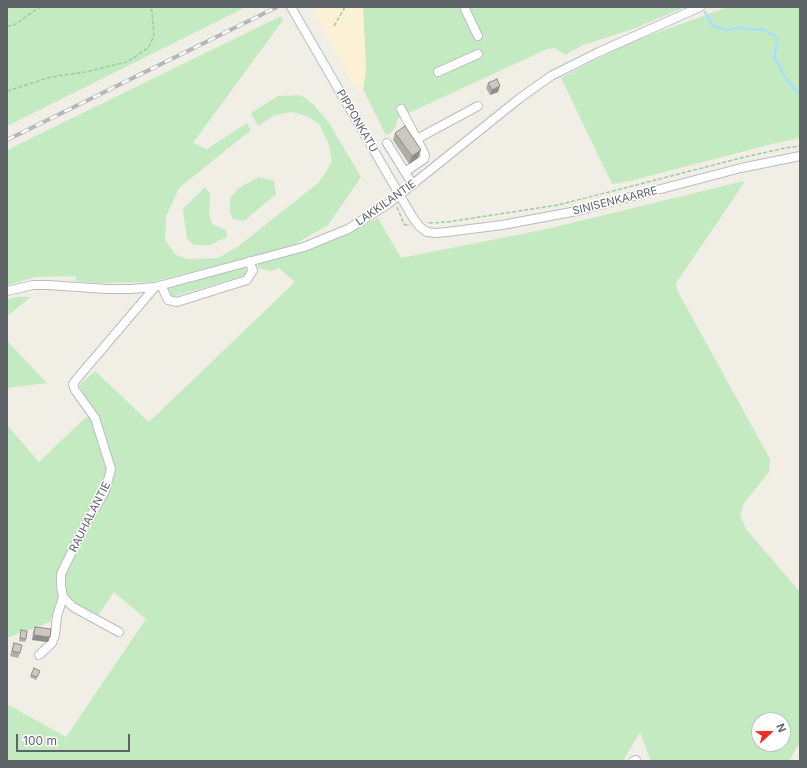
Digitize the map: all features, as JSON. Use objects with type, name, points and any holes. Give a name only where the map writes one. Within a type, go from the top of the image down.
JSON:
[{"type":"street","name":"PIPPONKATU","points":[[292,7],[417,224],[427,232]]},
{"type":"street","name":"LAKKILANTIE","points":[[7,291],[33,285],[107,289],[131,289],[158,286],[304,247],[348,228],[372,215],[393,201],[520,98],[551,76],[599,52],[700,7]]},
{"type":"street","points":[[465,9],[478,36]]},
{"type":"street","points":[[438,72],[478,54]]},
{"type":"street","points":[[417,139],[478,106]]},
{"type":"street","points":[[401,109],[425,155],[424,159],[405,172]]},
{"type":"street","points":[[387,143],[413,185]]},
{"type":"street","name":"SINISENKAARRE","points":[[427,232],[441,233],[479,228],[577,211],[740,168],[800,156]]},
{"type":"street","points":[[158,286],[168,300],[177,302],[247,280],[253,270],[250,266],[250,261]]},
{"type":"street","name":"RAUHALANTIE","points":[[63,597],[61,586],[62,574],[83,529],[105,492],[111,469],[94,418],[86,404],[75,390],[73,384],[158,286]]},
{"type":"street","points":[[39,655],[52,643],[55,635],[57,616],[63,597],[73,607],[119,632]]},
{"type":"path","points":[[7,26],[14,25],[40,7]]},
{"type":"path","points":[[7,91],[51,77],[85,72],[127,62],[148,48],[154,36],[152,11],[149,7]]},
{"type":"path","points":[[334,26],[345,7]]},
{"type":"path","points":[[393,201],[404,224],[406,225],[447,222],[558,205],[587,199],[745,157],[800,146]]},
{"type":"green space","points":[[7,7],[246,7],[7,126]]},
{"type":"green space","points":[[364,7],[685,7],[633,29],[583,45],[565,55],[555,48],[547,49],[398,118],[396,126],[392,132],[386,135],[363,89],[366,69]]},
{"type":"green space","points":[[728,7],[800,7],[800,138],[630,181],[612,184],[561,78],[637,40]]},
{"type":"green space","points":[[281,16],[283,20],[193,143],[207,149],[247,123],[251,130],[179,188],[166,217],[165,240],[176,255],[187,259],[218,258],[236,248],[317,184],[325,174],[332,161],[329,145],[320,125],[307,116],[292,112],[275,115],[258,126],[251,113],[278,96],[301,95],[314,105],[329,123],[361,177],[328,225],[290,247],[151,282],[97,283],[74,281],[77,276],[36,277],[7,285],[7,150]]},
{"type":"green space","points":[[259,177],[274,181],[276,194],[244,221],[233,219],[230,212],[230,198],[239,188]]},
{"type":"green space","points":[[744,181],[676,283],[677,290],[770,459],[769,472],[744,503],[740,516],[746,529],[800,592],[800,742],[789,761],[651,761],[640,732],[623,761],[7,761],[7,704],[66,737],[146,619],[114,592],[95,620],[62,593],[50,622],[7,638],[7,425],[39,462],[85,418],[93,414],[79,385],[95,371],[149,422],[295,282],[279,268],[271,271],[258,268],[258,263],[353,230],[378,218],[401,258],[547,229]]},
{"type":"green space","points":[[205,187],[210,194],[209,212],[212,224],[226,230],[227,237],[210,245],[194,245],[187,239],[183,209]]},
{"type":"green space","points":[[246,266],[246,275],[172,297],[166,288]]},
{"type":"green space","points":[[31,297],[7,316],[7,299]]},
{"type":"green space","points":[[7,341],[47,383],[7,388]]},
{"type":"sand","points":[[321,7],[364,7],[366,69],[363,89],[358,92],[314,12]]},
{"type":"building","points":[[497,79],[500,86],[492,90],[488,83]]},
{"type":"building","points":[[405,126],[421,150],[412,156],[395,133]]},
{"type":"building","points":[[35,627],[51,629],[50,637],[34,635]]},
{"type":"building","points":[[21,630],[27,631],[26,639],[20,638]]},
{"type":"building","points":[[14,643],[22,645],[20,653],[12,651]]},
{"type":"building","points":[[34,668],[40,671],[37,677],[31,675]]},
{"type":"waterway","points":[[705,12],[712,25],[726,30],[739,28],[764,30],[775,36],[777,40],[775,58],[787,80],[800,94]]},
{"type":"railway","points":[[7,140],[277,7]]}]
